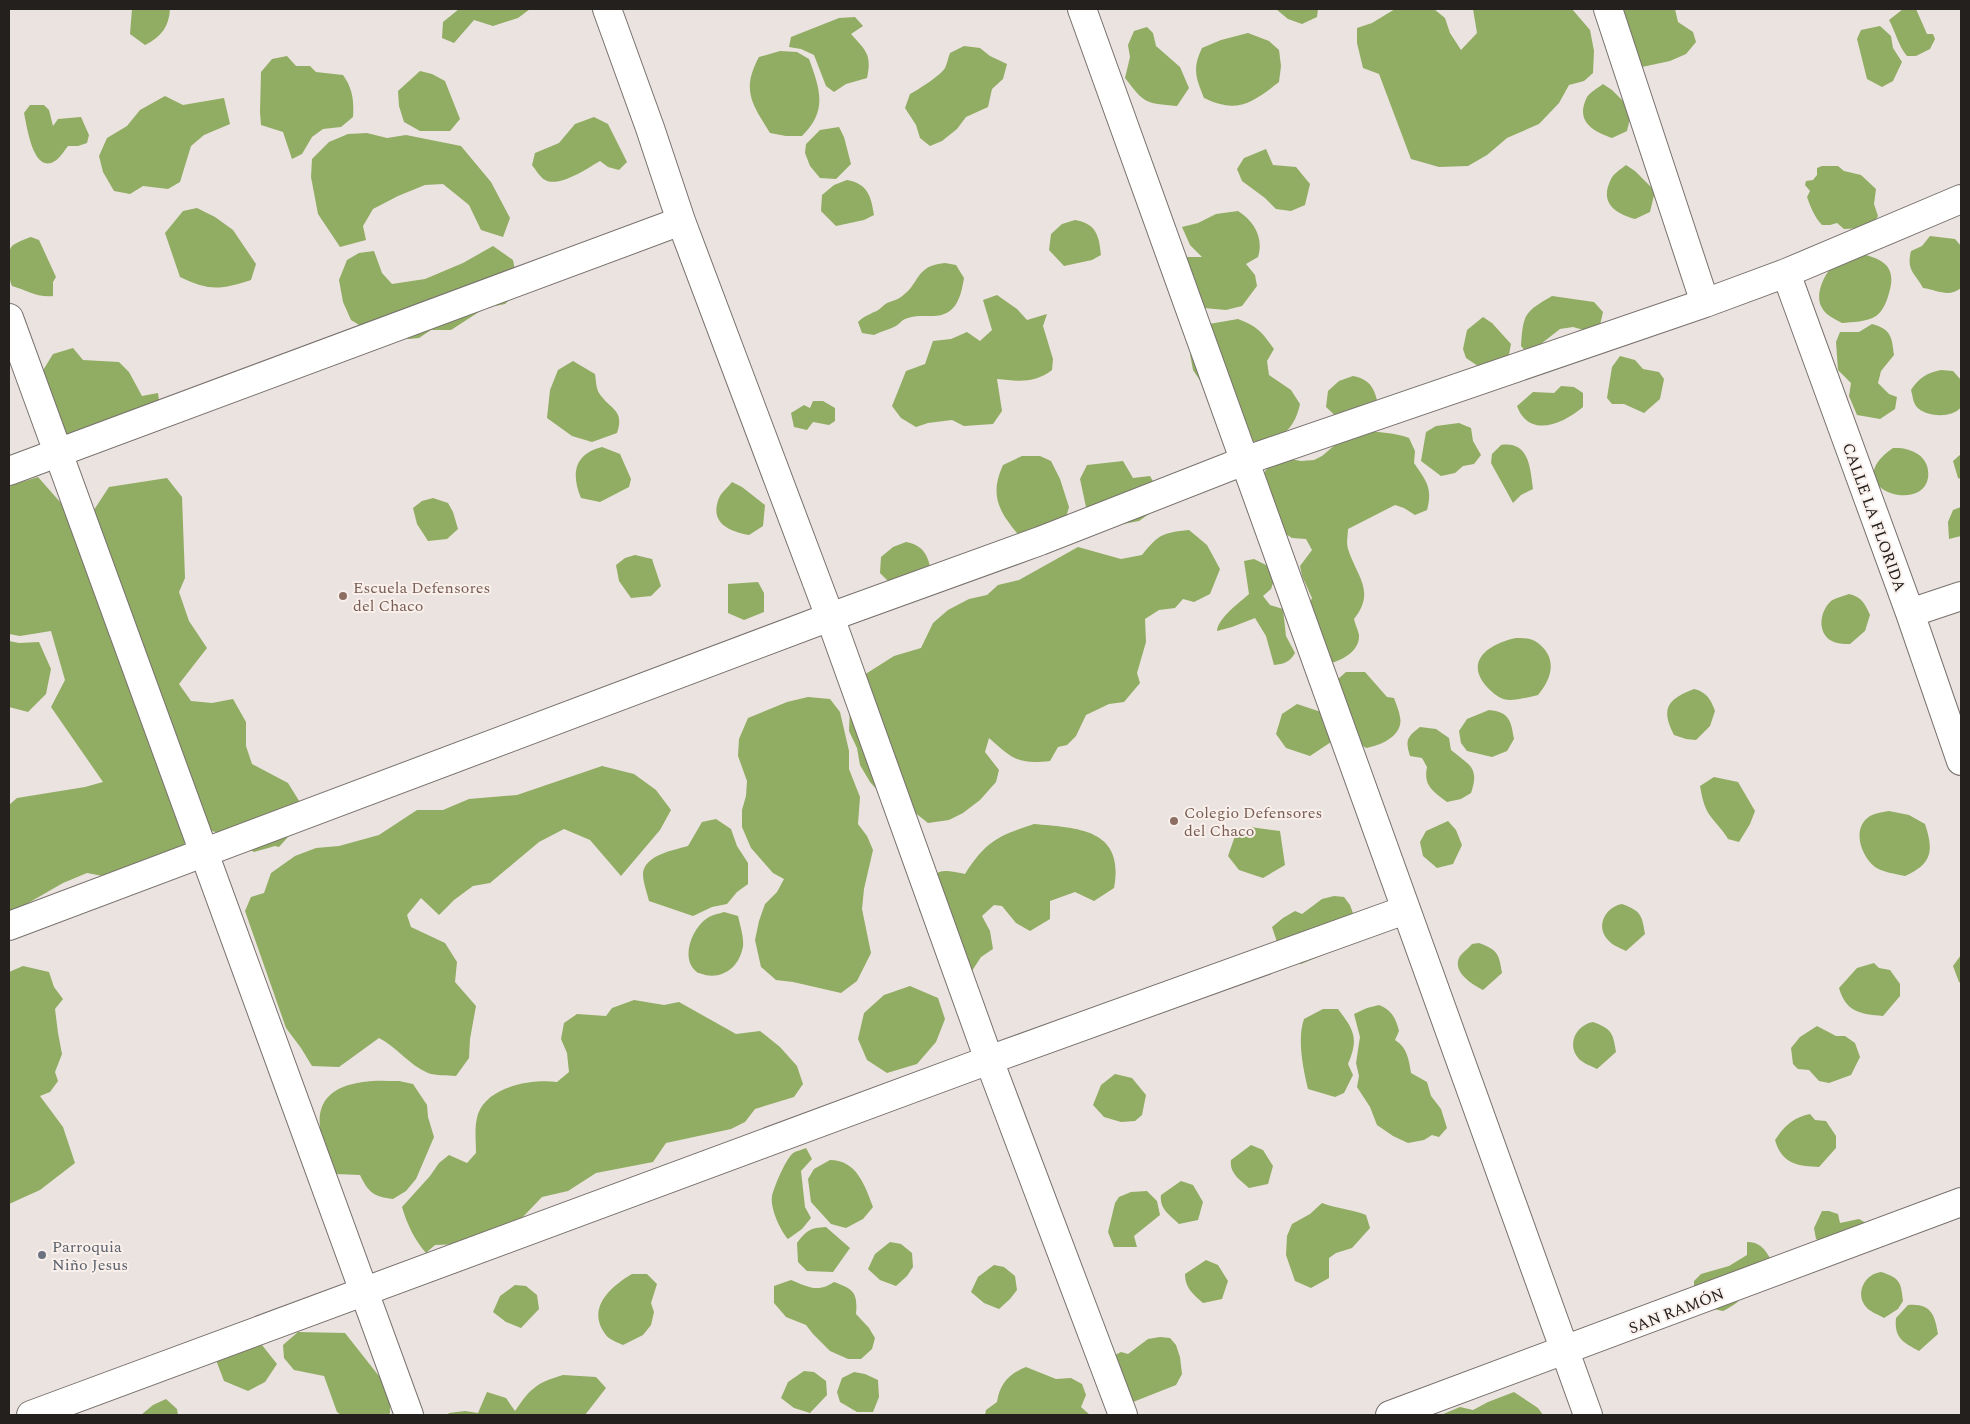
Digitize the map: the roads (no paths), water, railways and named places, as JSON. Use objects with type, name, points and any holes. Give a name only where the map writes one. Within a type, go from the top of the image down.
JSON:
[{"type":"street","points":[[607,9],[650,128],[680,221],[830,617],[989,1060],[1123,1415]]},
{"type":"street","points":[[1082,9],[1588,1415]]},
{"type":"street","points":[[1608,9],[1705,303]]},
{"type":"street","points":[[9,926],[830,617],[1040,541],[1244,461],[1705,303],[1786,273],[1961,200]]},
{"type":"street","points":[[9,471],[680,221]]},
{"type":"street","name":"CALLE LA FLORIDA","points":[[1786,273],[1910,613],[1961,761]]},
{"type":"street","points":[[9,318],[409,1415]]},
{"type":"street","points":[[1910,613],[1961,596]]},
{"type":"street","points":[[32,1415],[989,1060],[1405,910]]},
{"type":"street","name":"SAN RAMÓN","points":[[1390,1415],[1961,1202]]},
{"type":"place","name":"Escuela Defensores del Chaco","points":[[343,596]]},
{"type":"place","name":"Colegio Defensores del Chaco","points":[[1174,821]]},
{"type":"place","name":"Parroquia Niño Jesus","points":[[42,1255]]}]
